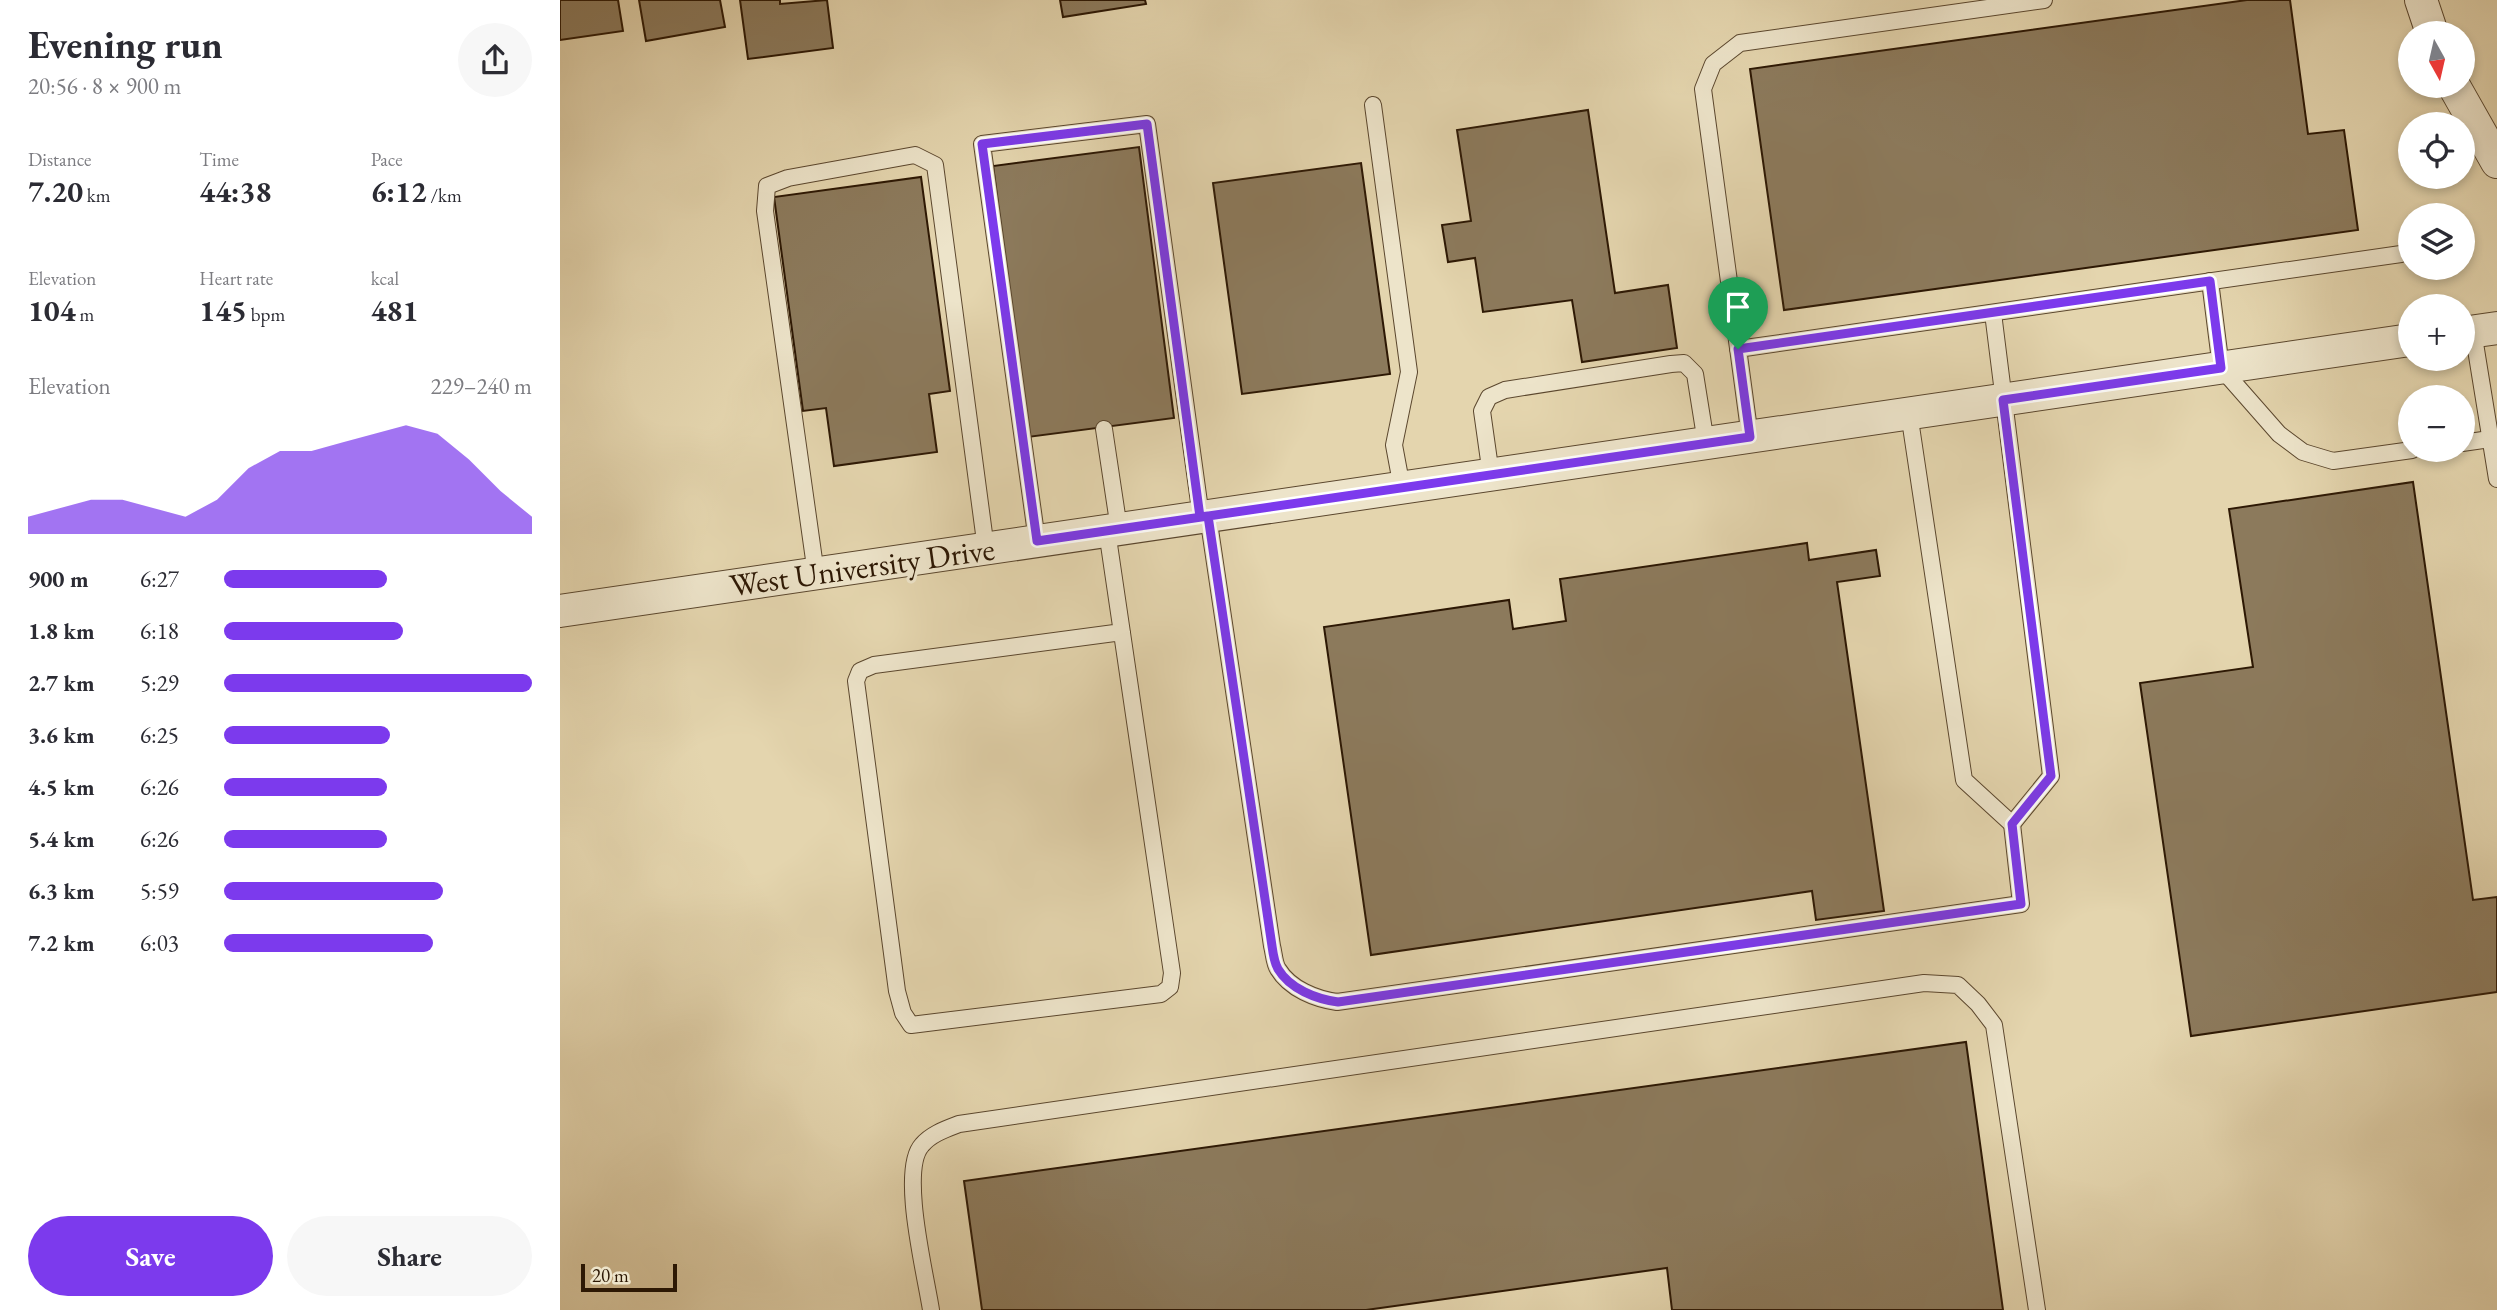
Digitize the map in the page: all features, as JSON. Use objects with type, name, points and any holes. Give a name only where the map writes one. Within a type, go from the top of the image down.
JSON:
[{"type":"street","points":[[2421,0],[2428,21]]},
{"type":"street","points":[[2461,98],[2497,162]]},
{"type":"street","name":"West University Drive","points":[[560,611],[2398,342]]},
{"type":"lane","points":[[1750,437],[1703,89],[1713,64],[1740,43],[2044,0]]},
{"type":"lane","points":[[1373,105],[1409,372],[1394,445],[1402,488]]},
{"type":"lane","points":[[1037,541],[982,144],[1147,124],[1204,517],[1272,946],[1278,969],[1297,988],[1319,999],[1338,1002],[2021,904],[2012,824],[1964,780],[1909,414]]},
{"type":"lane","points":[[816,573],[765,211],[767,186],[788,178],[915,155],[935,165],[986,549]]},
{"type":"lane","points":[[1738,349],[2398,254]]},
{"type":"lane","points":[[2210,281],[2221,368],[2278,434],[2303,452],[2333,461],[2398,452]]},
{"type":"lane","points":[[1993,313],[2051,776],[2012,824]]},
{"type":"lane","points":[[2477,330],[2497,479]]},
{"type":"lane","points":[[1491,475],[1482,411],[1489,397],[1505,390],[1671,364],[1684,363],[1695,374],[1706,443]]},
{"type":"lane","points":[[1104,429],[1122,632],[1172,973],[1170,987],[1161,994],[911,1024],[903,1013],[897,991],[856,681],[860,671],[874,665],[1122,632]]},
{"type":"lane","points":[[2475,441],[2490,439]]},
{"type":"lane","points":[[932,1310],[912,1200],[913,1171],[920,1146],[940,1131],[959,1124],[1924,983],[1958,985],[1978,1004],[1994,1025],[2036,1310]]},
{"type":"building","points":[[560,0],[618,0],[623,31],[560,40]]},
{"type":"building","points":[[639,0],[720,0],[725,27],[646,41]]},
{"type":"building","points":[[740,0],[780,0],[780,4],[827,0],[833,48],[748,59]]},
{"type":"building","points":[[1060,0],[1145,0],[1146,4],[1063,17]]},
{"type":"building","points":[[2247,0],[2290,0],[2308,134],[2344,130],[2358,230],[1784,310],[1750,69]]},
{"type":"building","points":[[1588,110],[1615,293],[1668,285],[1677,348],[1582,362],[1572,300],[1483,312],[1475,258],[1448,262],[1442,225],[1471,221],[1457,130]]},
{"type":"building","points":[[1139,147],[1174,418],[1028,437],[993,166]]},
{"type":"building","points":[[1361,163],[1390,374],[1242,394],[1213,183]]},
{"type":"building","points":[[921,177],[950,391],[929,394],[937,452],[834,466],[826,408],[803,411],[774,197]]},
{"type":"building","points":[[2413,482],[2473,900],[2497,897],[2497,992],[2191,1036],[2140,683],[2253,667],[2229,509]]},
{"type":"building","points":[[1807,543],[1809,560],[1876,550],[1880,576],[1837,582],[1884,911],[1816,920],[1812,891],[1371,955],[1324,627],[1509,600],[1513,629],[1566,621],[1560,579]]},
{"type":"building","points":[[1966,1042],[2003,1310],[1672,1310],[1667,1268],[1366,1310],[982,1310],[964,1181]]},
{"type":"route","points":[[1738,349],[1750,437],[1208,516],[1037,541],[982,144],[1147,124],[1200,517],[1208,516],[1272,946],[1278,969],[1297,988],[1319,999],[1338,1002],[2021,904],[2012,824],[2051,776],[2003,400],[2221,368],[2210,281],[1738,349]]}]
